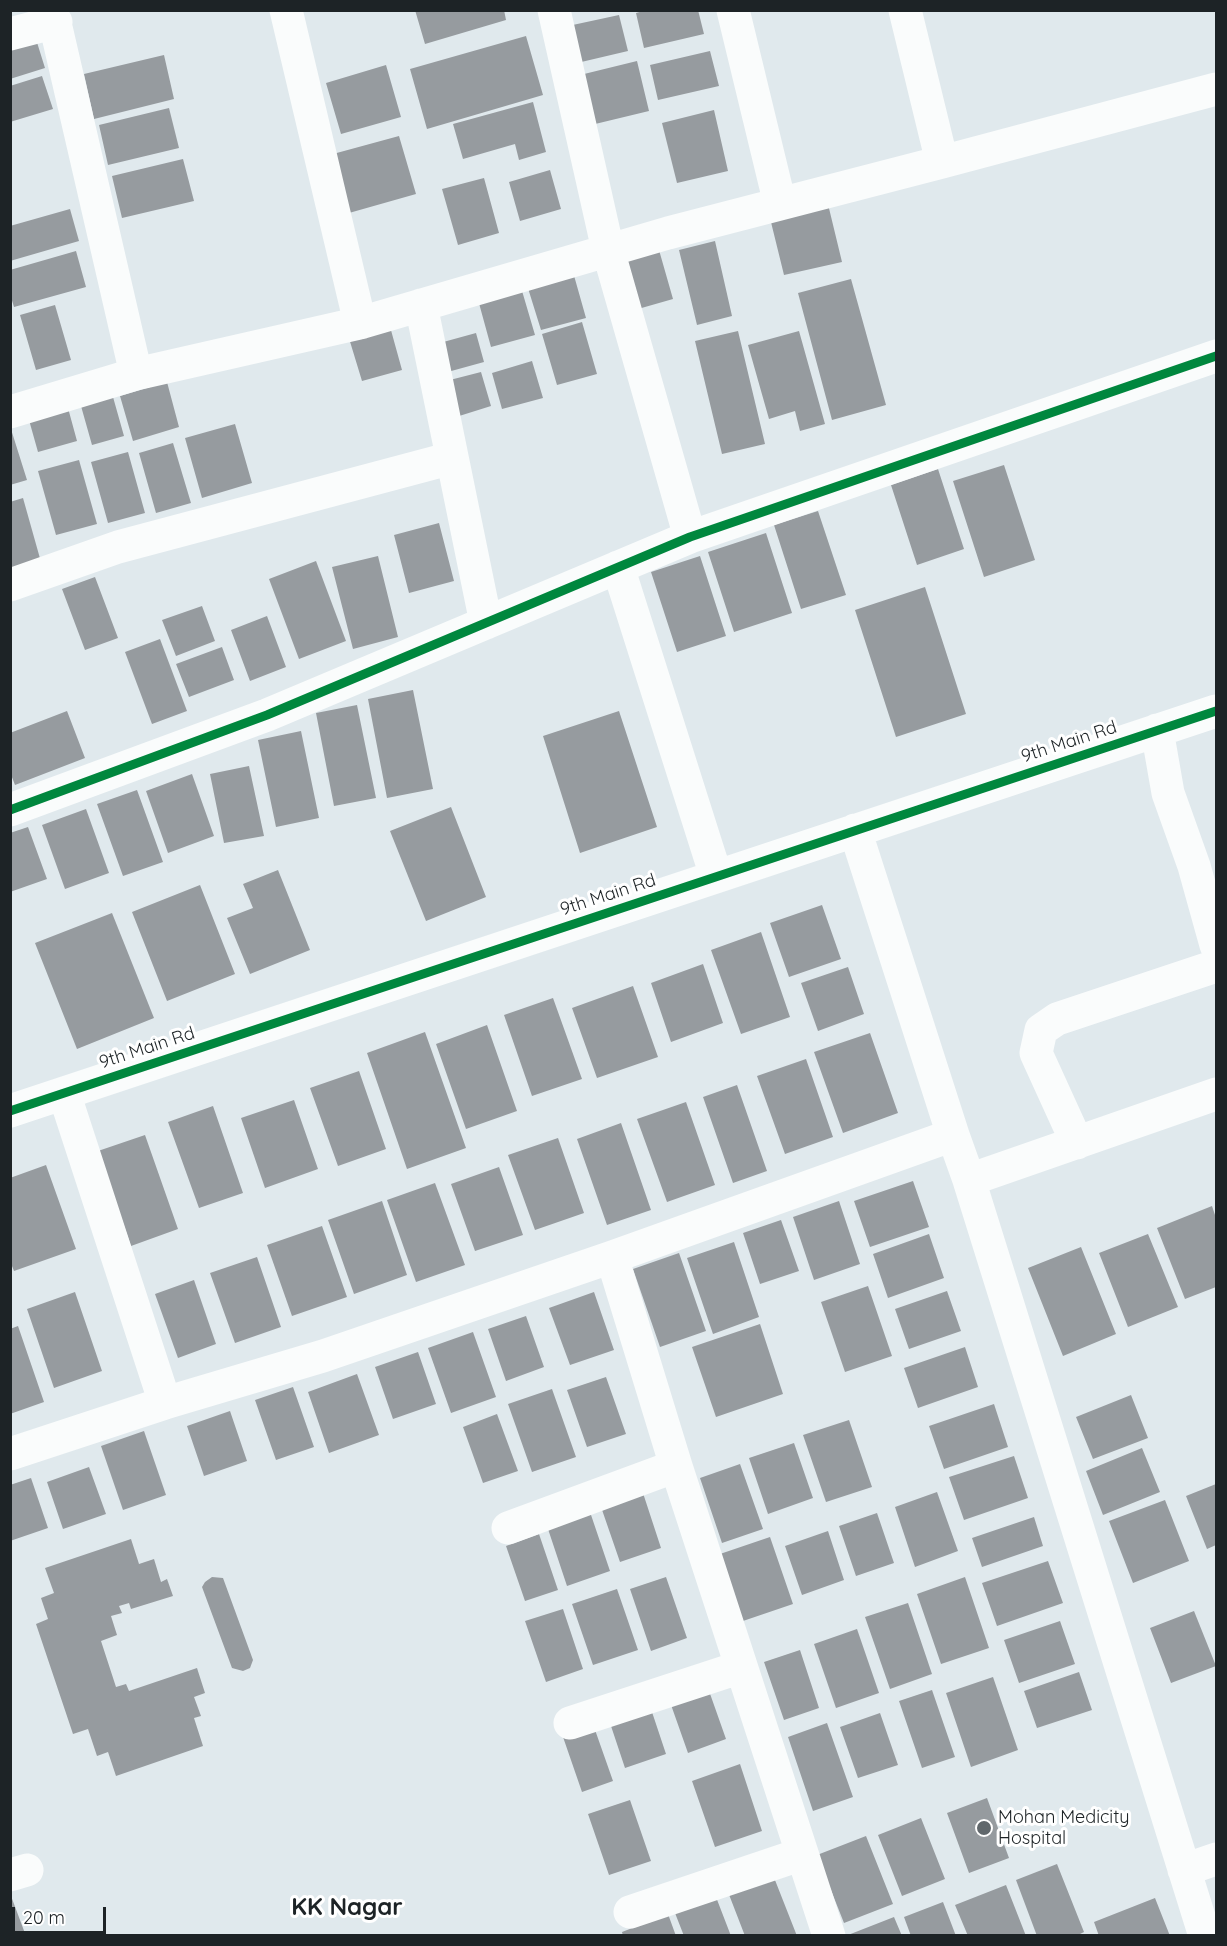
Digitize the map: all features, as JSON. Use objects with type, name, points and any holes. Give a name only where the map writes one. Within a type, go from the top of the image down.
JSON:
[{"type":"street","points":[[286,10],[360,323]]},
{"type":"street","points":[[554,10],[608,250],[690,537]]},
{"type":"street","points":[[733,10],[780,204]]},
{"type":"street","points":[[905,10],[942,162]]},
{"type":"street","points":[[10,34],[54,16],[136,374]]},
{"type":"street","points":[[10,412],[136,374],[360,323],[608,250],[1216,88]]},
{"type":"street","points":[[421,305],[486,623]]},
{"type":"street","points":[[11,809],[267,715],[690,537],[1216,356]]},
{"type":"street","points":[[10,585],[118,547],[452,458]]},
{"type":"street","points":[[618,567],[716,876]]},
{"type":"street","name":"9th Main Rd","points":[[10,1111],[1216,711]]},
{"type":"street","points":[[1157,730],[1168,793],[1194,866],[1216,945]]},
{"type":"street","points":[[855,830],[969,1180],[1205,1935]]},
{"type":"street","points":[[1077,1143],[1036,1053],[1041,1030],[1057,1019],[1216,966]]},
{"type":"street","points":[[64,1093],[165,1402]]},
{"type":"street","points":[[969,1180],[1216,1094]]},
{"type":"street","points":[[10,1454],[165,1402],[323,1356],[612,1257],[953,1135]]},
{"type":"street","points":[[612,1257],[676,1466],[829,1935]]},
{"type":"street","points":[[508,1528],[676,1466]]},
{"type":"street","points":[[570,1723],[741,1667]]},
{"type":"street","points":[[630,1912],[802,1854]]},
{"type":"street","points":[[1184,1870],[1216,1859]]},
{"type":"building","points":[[415,10],[504,10],[506,20],[425,44]]},
{"type":"building","points":[[647,10],[698,10],[704,34],[644,48],[636,13]]},
{"type":"building","points":[[619,15],[628,51],[577,63],[568,26]]},
{"type":"building","points":[[35,36],[45,68],[10,79],[10,44]]},
{"type":"building","points":[[526,36],[543,95],[427,129],[410,69]]},
{"type":"building","points":[[710,51],[719,86],[658,100],[650,65]]},
{"type":"building","points":[[164,55],[174,99],[94,119],[84,74]]},
{"type":"building","points":[[637,61],[649,111],[591,125],[580,75]]},
{"type":"building","points":[[386,65],[401,117],[341,134],[326,83]]},
{"type":"building","points":[[42,76],[53,109],[10,122],[10,86]]},
{"type":"building","points":[[533,102],[546,152],[519,160],[515,144],[463,159],[453,124]]},
{"type":"building","points":[[169,108],[179,148],[108,165],[99,125]]},
{"type":"building","points":[[714,110],[728,171],[677,183],[662,123]]},
{"type":"building","points":[[399,136],[416,194],[349,213],[333,154]]},
{"type":"building","points":[[183,159],[194,201],[122,218],[112,176]]},
{"type":"building","points":[[550,170],[561,209],[520,221],[509,182]]},
{"type":"building","points":[[484,178],[499,233],[458,245],[442,189]]},
{"type":"building","points":[[827,200],[842,262],[784,275],[769,214]]},
{"type":"building","points":[[70,209],[79,241],[10,261],[10,226]]},
{"type":"building","points":[[715,241],[732,316],[697,325],[679,250]]},
{"type":"building","points":[[657,243],[673,299],[631,311],[615,254]]},
{"type":"building","points":[[76,251],[86,287],[14,307],[10,294],[10,270]]},
{"type":"building","points":[[573,272],[586,318],[541,330],[527,285]]},
{"type":"building","points":[[851,279],[886,405],[832,420],[798,293]]},
{"type":"building","points":[[520,284],[535,335],[491,347],[477,296]]},
{"type":"building","points":[[55,305],[71,360],[36,370],[20,315]]},
{"type":"building","points":[[582,322],[597,374],[557,385],[542,334]]},
{"type":"building","points":[[389,323],[402,370],[362,381],[348,335]]},
{"type":"building","points":[[738,331],[765,444],[722,454],[695,341]]},
{"type":"building","points":[[799,331],[825,424],[800,431],[795,411],[769,419],[748,345]]},
{"type":"building","points":[[476,333],[484,362],[444,373],[436,344]]},
{"type":"building","points":[[532,361],[543,398],[502,409],[492,373]]},
{"type":"building","points":[[481,372],[491,406],[456,417],[446,381]]},
{"type":"building","points":[[167,382],[179,427],[133,441],[120,396]]},
{"type":"building","points":[[113,397],[124,436],[92,445],[81,406]]},
{"type":"building","points":[[68,408],[77,441],[38,452],[29,420]]},
{"type":"building","points":[[235,424],[252,483],[202,498],[185,438]]},
{"type":"building","points":[[10,426],[27,480],[10,485]]},
{"type":"building","points":[[173,443],[191,503],[156,513],[139,453]]},
{"type":"building","points":[[128,452],[145,513],[108,523],[91,462]]},
{"type":"building","points":[[79,460],[97,524],[56,535],[38,471]]},
{"type":"building","points":[[1004,465],[1035,560],[984,577],[953,481]]},
{"type":"building","points":[[938,469],[964,549],[917,565],[891,485]]},
{"type":"building","points":[[23,498],[41,562],[10,571],[10,502]]},
{"type":"building","points":[[818,511],[846,595],[801,609],[774,525]]},
{"type":"building","points":[[439,523],[454,581],[409,593],[394,535]]},
{"type":"building","points":[[766,533],[792,613],[734,632],[708,552]]},
{"type":"building","points":[[378,556],[398,637],[353,649],[332,567]]},
{"type":"building","points":[[700,556],[726,636],[677,652],[651,572]]},
{"type":"building","points":[[316,561],[346,641],[299,659],[269,579]]},
{"type":"building","points":[[95,577],[118,638],[85,650],[62,589]]},
{"type":"building","points":[[925,587],[966,714],[896,737],[855,610]]},
{"type":"building","points":[[202,606],[215,641],[176,656],[162,620]]},
{"type":"building","points":[[267,616],[286,667],[250,681],[231,630]]},
{"type":"building","points":[[160,639],[187,711],[152,724],[125,652]]},
{"type":"building","points":[[222,647],[234,680],[189,697],[176,664]]},
{"type":"building","points":[[413,690],[433,789],[387,798],[368,699]]},
{"type":"building","points":[[357,705],[376,798],[334,806],[316,713]]},
{"type":"building","points":[[67,711],[85,758],[15,785],[10,772],[10,733]]},
{"type":"building","points":[[619,711],[657,827],[580,853],[543,736]]},
{"type":"building","points":[[301,731],[319,818],[276,827],[258,740]]},
{"type":"building","points":[[249,766],[264,836],[224,843],[210,774]]},
{"type":"building","points":[[192,774],[214,836],[168,853],[146,791]]},
{"type":"building","points":[[137,790],[163,862],[123,876],[97,804]]},
{"type":"building","points":[[451,807],[486,897],[426,921],[390,831]]},
{"type":"building","points":[[86,809],[109,873],[65,889],[42,825]]},
{"type":"building","points":[[28,827],[47,879],[10,892],[10,833]]},
{"type":"building","points":[[278,870],[310,950],[250,974],[227,918],[253,908],[243,884]]},
{"type":"building","points":[[200,885],[235,974],[167,1001],[132,912]]},
{"type":"building","points":[[822,905],[841,959],[789,977],[770,923]]},
{"type":"building","points":[[112,913],[154,1018],[77,1049],[35,943]]},
{"type":"building","points":[[761,932],[790,1017],[741,1034],[711,950]]},
{"type":"building","points":[[703,964],[723,1023],[671,1042],[651,983]]},
{"type":"building","points":[[848,967],[864,1014],[818,1031],[801,983]]},
{"type":"building","points":[[633,986],[658,1057],[597,1078],[572,1008]]},
{"type":"building","points":[[553,998],[582,1079],[532,1096],[504,1015]]},
{"type":"building","points":[[487,1025],[517,1111],[466,1129],[436,1044]]},
{"type":"building","points":[[425,1032],[466,1148],[407,1169],[367,1053]]},
{"type":"building","points":[[870,1033],[898,1113],[843,1133],[814,1052]]},
{"type":"building","points":[[806,1059],[833,1137],[785,1154],[757,1076]]},
{"type":"building","points":[[359,1071],[386,1149],[338,1166],[310,1088]]},
{"type":"building","points":[[737,1085],[767,1171],[733,1183],[703,1097]]},
{"type":"building","points":[[294,1100],[318,1169],[265,1188],[241,1118]]},
{"type":"building","points":[[686,1102],[715,1185],[667,1202],[637,1119]]},
{"type":"building","points":[[213,1106],[243,1193],[199,1208],[168,1122]]},
{"type":"building","points":[[621,1123],[651,1210],[607,1225],[577,1139]]},
{"type":"building","points":[[145,1135],[178,1229],[131,1246],[98,1151]]},
{"type":"building","points":[[558,1138],[584,1213],[535,1230],[508,1155]]},
{"type":"building","points":[[46,1165],[76,1249],[14,1271],[10,1261],[10,1178]]},
{"type":"building","points":[[499,1167],[523,1235],[475,1251],[451,1184]]},
{"type":"building","points":[[913,1181],[929,1227],[870,1247],[854,1201]]},
{"type":"building","points":[[435,1183],[465,1265],[416,1282],[387,1200]]},
{"type":"building","points":[[382,1201],[407,1275],[354,1294],[328,1220]]},
{"type":"building","points":[[839,1201],[860,1264],[814,1280],[793,1217]]},
{"type":"building","points":[[1212,1206],[1216,1218],[1216,1287],[1185,1299],[1157,1228]]},
{"type":"building","points":[[781,1220],[799,1271],[760,1284],[743,1233]]},
{"type":"building","points":[[322,1226],[347,1297],[292,1316],[267,1245]]},
{"type":"building","points":[[929,1234],[944,1278],[888,1298],[873,1254]]},
{"type":"building","points":[[1148,1234],[1178,1307],[1128,1327],[1099,1253]]},
{"type":"building","points":[[734,1242],[759,1317],[713,1334],[687,1258]]},
{"type":"building","points":[[1081,1247],[1116,1334],[1063,1356],[1028,1268]]},
{"type":"building","points":[[679,1253],[706,1331],[660,1347],[633,1269]]},
{"type":"building","points":[[257,1257],[281,1327],[235,1343],[210,1273]]},
{"type":"building","points":[[194,1280],[216,1344],[178,1358],[155,1294]]},
{"type":"building","points":[[868,1286],[892,1356],[845,1372],[821,1302]]},
{"type":"building","points":[[947,1291],[961,1331],[909,1349],[895,1309]]},
{"type":"building","points":[[75,1292],[102,1371],[54,1388],[27,1309]]},
{"type":"building","points":[[594,1292],[614,1350],[570,1365],[549,1308]]},
{"type":"building","points":[[526,1316],[544,1367],[506,1381],[488,1329]]},
{"type":"building","points":[[760,1324],[783,1394],[716,1417],[692,1347]]},
{"type":"building","points":[[18,1326],[44,1402],[10,1414],[10,1329]]},
{"type":"building","points":[[473,1332],[496,1397],[451,1413],[428,1348]]},
{"type":"building","points":[[965,1347],[978,1387],[918,1408],[904,1368]]},
{"type":"building","points":[[418,1352],[436,1404],[393,1419],[375,1367]]},
{"type":"building","points":[[357,1374],[379,1435],[329,1453],[308,1392]]},
{"type":"building","points":[[606,1377],[626,1434],[587,1447],[567,1390]]},
{"type":"building","points":[[293,1387],[314,1447],[276,1460],[255,1400]]},
{"type":"building","points":[[552,1389],[576,1457],[532,1472],[508,1404]]},
{"type":"building","points":[[1131,1395],[1148,1438],[1093,1459],[1076,1417]]},
{"type":"building","points":[[994,1404],[1008,1447],[944,1469],[929,1426]]},
{"type":"building","points":[[230,1411],[247,1461],[204,1476],[187,1426]]},
{"type":"building","points":[[497,1414],[518,1471],[483,1483],[463,1427]]},
{"type":"building","points":[[849,1420],[872,1487],[826,1502],[803,1435]]},
{"type":"building","points":[[144,1431],[166,1495],[123,1510],[101,1446]]},
{"type":"building","points":[[794,1443],[813,1498],[768,1514],[749,1458]]},
{"type":"building","points":[[1142,1448],[1160,1492],[1103,1515],[1086,1471]]},
{"type":"building","points":[[1014,1456],[1028,1498],[964,1520],[949,1477]]},
{"type":"building","points":[[740,1464],[763,1529],[722,1543],[700,1478]]},
{"type":"building","points":[[89,1467],[106,1514],[63,1529],[47,1482]]},
{"type":"building","points":[[31,1478],[48,1528],[10,1541],[10,1485]]},
{"type":"building","points":[[1216,1484],[1216,1545],[1207,1549],[1186,1496]]},
{"type":"building","points":[[642,1490],[661,1548],[620,1562],[600,1504]]},
{"type":"building","points":[[937,1492],[958,1551],[915,1567],[895,1507]]},
{"type":"building","points":[[1165,1500],[1189,1561],[1133,1583],[1109,1521]]},
{"type":"building","points":[[589,1509],[610,1571],[567,1586],[546,1523]]},
{"type":"building","points":[[877,1513],[894,1563],[856,1576],[839,1526]]},
{"type":"building","points":[[1034,1517],[1043,1546],[982,1567],[972,1538]]},
{"type":"building","points":[[828,1531],[844,1580],[802,1595],[785,1546]]},
{"type":"building","points":[[539,1534],[558,1590],[525,1601],[506,1546]]},
{"type":"building","points":[[770,1537],[793,1604],[743,1621],[720,1554]]},
{"type":"building","points":[[131,1539],[139,1564],[154,1559],[161,1582],[167,1579],[173,1596],[131,1609],[129,1603],[119,1606],[122,1613],[111,1616],[117,1635],[101,1641],[116,1687],[126,1684],[129,1691],[197,1668],[205,1693],[194,1697],[201,1716],[194,1718],[203,1746],[116,1776],[108,1752],[97,1756],[88,1729],[73,1734],[36,1624],[48,1619],[41,1598],[54,1593],[45,1568]]},
{"type":"building","points":[[1048,1561],[1063,1603],[997,1626],[982,1583]]},
{"type":"building","points":[[212,1577],[223,1578],[253,1660],[250,1668],[243,1671],[232,1668],[202,1587]]},
{"type":"building","points":[[666,1577],[687,1638],[651,1651],[630,1589]]},
{"type":"building","points":[[965,1577],[989,1648],[941,1664],[917,1594]]},
{"type":"building","points":[[617,1589],[638,1650],[593,1665],[572,1604]]},
{"type":"building","points":[[908,1603],[932,1674],[890,1689],[865,1617]]},
{"type":"building","points":[[563,1609],[583,1669],[546,1682],[525,1621]]},
{"type":"building","points":[[1194,1611],[1216,1666],[1171,1683],[1150,1628]]},
{"type":"building","points":[[1060,1621],[1075,1664],[1019,1683],[1004,1640]]},
{"type":"building","points":[[857,1629],[879,1693],[836,1708],[814,1644]]},
{"type":"building","points":[[800,1650],[819,1708],[784,1720],[764,1662]]},
{"type":"building","points":[[1079,1672],[1092,1710],[1037,1728],[1024,1691]]},
{"type":"building","points":[[993,1677],[1018,1750],[971,1767],[946,1693]]},
{"type":"building","points":[[708,1688],[726,1739],[688,1753],[670,1702]]},
{"type":"building","points":[[932,1690],[955,1757],[922,1768],[899,1701]]},
{"type":"building","points":[[650,1706],[666,1754],[625,1768],[609,1720]]},
{"type":"building","points":[[880,1713],[898,1765],[858,1778],[840,1727]]},
{"type":"building","points":[[827,1723],[853,1797],[813,1811],[788,1737]]},
{"type":"building","points":[[594,1727],[613,1781],[582,1792],[563,1737]]},
{"type":"building","points":[[740,1764],[762,1831],[715,1847],[692,1781]]},
{"type":"building","points":[[987,1798],[1009,1858],[969,1873],[947,1813]]},
{"type":"building","points":[[630,1800],[651,1861],[609,1875],[588,1814]]},
{"type":"building","points":[[921,1818],[945,1879],[902,1896],[878,1835]]},
{"type":"building","points":[[866,1836],[893,1904],[844,1923],[817,1855]]},
{"type":"building","points":[[1057,1864],[1084,1932],[1076,1936],[1037,1936],[1016,1880]]},
{"type":"building","points":[[773,1875],[797,1936],[745,1936],[728,1892]]},
{"type":"building","points":[[1006,1885],[1026,1936],[968,1936],[955,1905]]},
{"type":"building","points":[[11,1896],[26,1936],[10,1936]]},
{"type":"building","points":[[716,1897],[731,1936],[684,1936],[675,1913]]},
{"type":"building","points":[[1155,1898],[1170,1936],[1099,1936],[1094,1922]]},
{"type":"building","points":[[943,1902],[956,1936],[911,1936],[904,1917]]},
{"type":"building","points":[[668,1914],[676,1936],[623,1936],[622,1932]]},
{"type":"building","points":[[894,1917],[902,1936],[848,1936],[848,1935]]},
{"type":"cycle path","points":[[10,810],[267,715],[690,537],[1216,356]]},
{"type":"cycle path","points":[[10,1111],[1216,711]]},
{"type":"place","name":"Mohan Medicity Hospital","points":[[984,1828]]},
{"type":"district","name":"KK Nagar","points":[[347,1908]]}]
